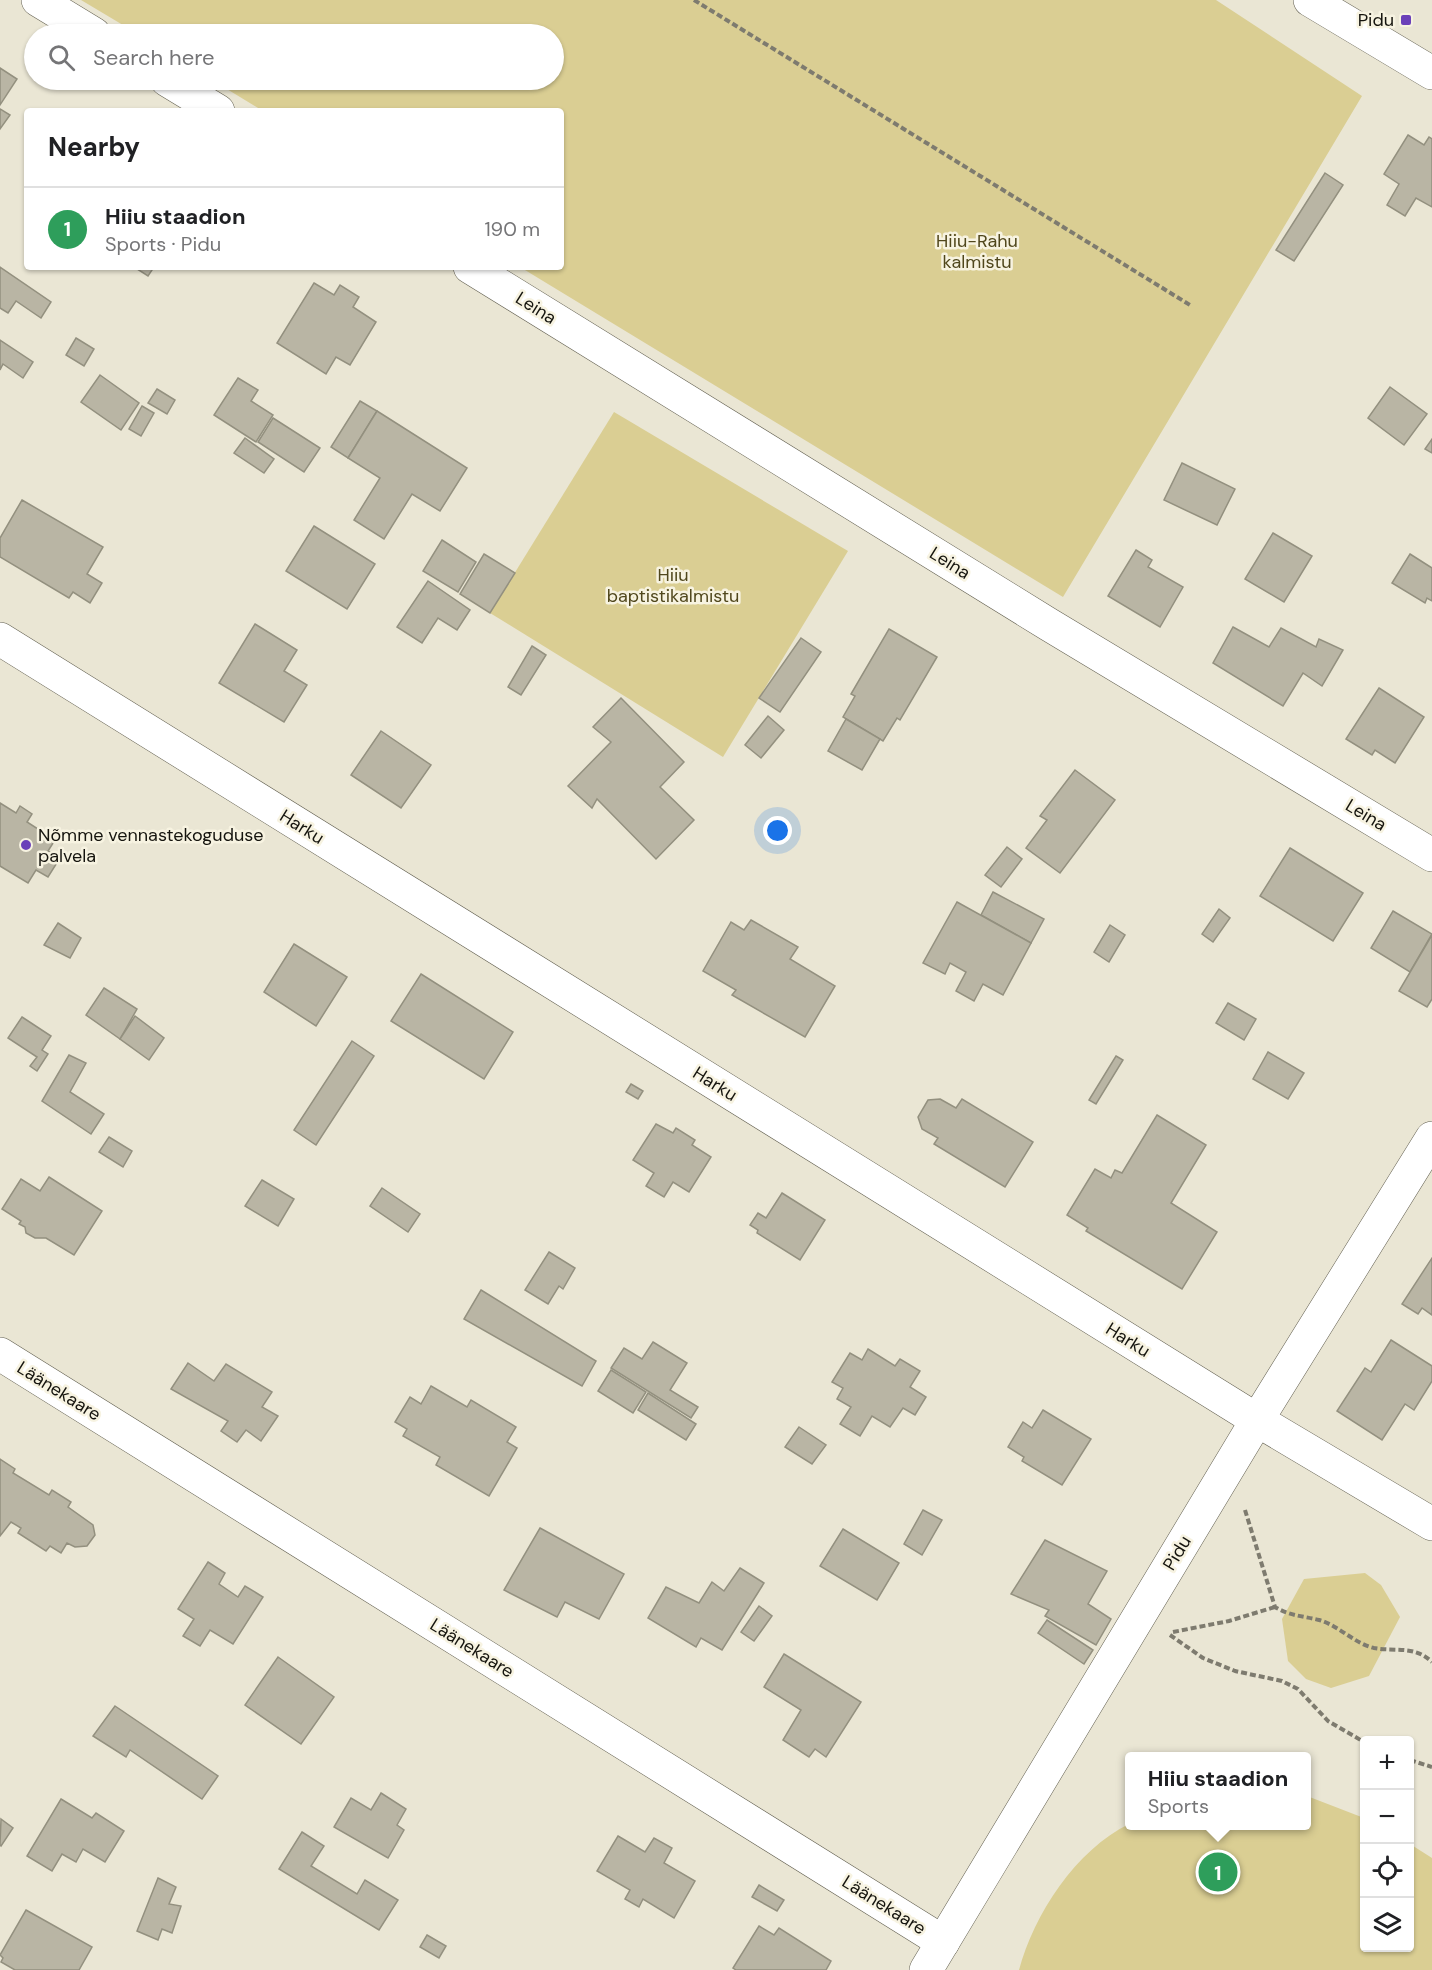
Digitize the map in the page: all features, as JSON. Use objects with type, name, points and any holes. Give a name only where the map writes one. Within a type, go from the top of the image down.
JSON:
[{"type":"street","points":[[38,0],[78,24]]},
{"type":"street","points":[[1310,0],[1432,73]]},
{"type":"street","points":[[183,90],[213,108]]},
{"type":"street","name":"Leina","points":[[475,270],[1048,624],[1432,855]]},
{"type":"street","name":"Harku","points":[[0,639],[1257,1420],[1432,1524]]},
{"type":"street","name":"Pidu","points":[[926,1970],[1257,1420],[1432,1138]]},
{"type":"street","name":"Läänekaare","points":[[0,1354],[943,1942]]},
{"type":"path","points":[[694,0],[1190,305]]},
{"type":"path","points":[[1226,1472],[1240,1495],[1275,1607],[1290,1616],[1321,1620],[1373,1648],[1401,1648],[1419,1653],[1432,1662]]},
{"type":"path","points":[[1124,1641],[1229,1621],[1275,1607]]},
{"type":"path","points":[[1167,1633],[1203,1658],[1234,1671],[1282,1681],[1298,1689],[1328,1721],[1360,1739]]},
{"type":"path","points":[[1414,1761],[1432,1767]]},
{"type":"green space","name":"Hiiu-Rahu kalmistu","points":[[81,0],[1216,0],[1362,96],[1063,597],[525,270],[564,270],[564,108],[258,108],[228,90],[564,90],[564,24],[121,24]]},
{"type":"green space","name":"Hiiu baptistikalmistu","points":[[614,412],[848,551],[723,757],[490,613]]},
{"type":"green space","points":[[1365,1573],[1381,1585],[1400,1617],[1369,1676],[1331,1688],[1306,1679],[1288,1661],[1282,1619],[1304,1579]]},
{"type":"green space","points":[[1311,1798],[1360,1816],[1360,1952],[1414,1952],[1414,1847],[1432,1858],[1432,1970],[1019,1970],[1035,1927],[1046,1906],[1075,1867],[1092,1850],[1125,1826],[1125,1830],[1311,1830]]},
{"type":"building","points":[[0,68],[17,79],[0,105]]},
{"type":"building","points":[[0,109],[10,115],[0,129]]},
{"type":"building","points":[[1408,135],[1424,145],[1429,137],[1432,139],[1432,207],[1416,198],[1405,216],[1387,205],[1399,184],[1384,174]]},
{"type":"building","points":[[1325,173],[1343,185],[1294,261],[1276,250]]},
{"type":"building","points":[[0,267],[51,302],[41,318],[16,301],[8,313],[0,308]]},
{"type":"building","points":[[139,270],[152,270],[148,276]]},
{"type":"building","points":[[314,283],[334,295],[340,285],[359,297],[353,307],[376,322],[350,365],[336,357],[326,374],[277,343]]},
{"type":"building","points":[[76,338],[94,349],[84,366],[66,355]]},
{"type":"building","points":[[0,340],[33,362],[23,378],[3,364],[0,370]]},
{"type":"building","points":[[100,375],[139,403],[121,430],[81,402]]},
{"type":"building","points":[[238,378],[258,390],[251,401],[273,415],[256,442],[214,415]]},
{"type":"building","points":[[1390,387],[1427,414],[1404,445],[1368,418]]},
{"type":"building","points":[[157,389],[175,400],[167,414],[148,403]]},
{"type":"building","points":[[360,401],[377,411],[348,458],[331,447]]},
{"type":"building","points":[[142,406],[154,413],[141,436],[129,429]]},
{"type":"building","points":[[377,411],[467,468],[440,511],[412,494],[384,539],[354,520],[380,478],[348,458]]},
{"type":"building","points":[[273,418],[320,448],[304,472],[258,442]]},
{"type":"building","points":[[245,438],[274,459],[264,473],[234,453]]},
{"type":"building","points":[[1432,439],[1432,453],[1425,449]]},
{"type":"building","points":[[1182,463],[1235,489],[1217,525],[1164,500]]},
{"type":"building","points":[[22,500],[103,547],[87,574],[102,583],[90,603],[73,592],[69,598],[0,557],[0,538]]},
{"type":"building","points":[[314,526],[375,564],[347,609],[286,571]]},
{"type":"building","points":[[1273,533],[1312,556],[1284,602],[1245,579]]},
{"type":"building","points":[[442,540],[476,562],[458,592],[423,571]]},
{"type":"building","points":[[1136,550],[1152,560],[1148,567],[1183,587],[1160,627],[1108,596]]},
{"type":"building","points":[[484,554],[515,573],[490,613],[460,594]]},
{"type":"building","points":[[1410,554],[1432,568],[1432,601],[1427,598],[1425,603],[1392,583]]},
{"type":"building","points":[[428,581],[470,610],[457,630],[438,618],[422,643],[397,627]]},
{"type":"building","points":[[255,624],[297,650],[284,671],[307,685],[284,722],[219,683]]},
{"type":"building","points":[[1233,627],[1269,647],[1281,628],[1316,647],[1319,639],[1343,650],[1322,686],[1303,673],[1283,706],[1213,663]]},
{"type":"building","points":[[889,629],[937,657],[900,720],[897,718],[883,741],[843,717],[855,696],[851,694]]},
{"type":"building","points":[[801,638],[821,652],[780,712],[759,698]]},
{"type":"building","points":[[532,646],[546,655],[521,695],[508,687]]},
{"type":"building","points":[[1379,688],[1424,717],[1395,763],[1375,750],[1372,755],[1346,739]]},
{"type":"building","points":[[621,698],[684,762],[660,787],[694,820],[656,859],[597,799],[592,808],[568,786],[611,742],[593,727]]},
{"type":"building","points":[[768,716],[784,730],[761,758],[745,745]]},
{"type":"building","points":[[846,719],[880,739],[862,770],[828,751]]},
{"type":"building","points":[[381,731],[431,765],[401,808],[351,775]]},
{"type":"building","points":[[1075,770],[1115,800],[1060,873],[1026,848],[1047,820],[1040,816]]},
{"type":"building","name":"Nõmme vennastekoguduse palvela","points":[[0,803],[16,813],[20,806],[32,814],[27,822],[55,840],[48,851],[60,858],[48,877],[36,870],[28,883],[0,866]]},
{"type":"building","points":[[1007,847],[1022,859],[1001,887],[985,875]]},
{"type":"building","points":[[1290,848],[1363,893],[1333,941],[1260,896]]},
{"type":"building","points":[[993,892],[1044,919],[1031,943],[981,915]]},
{"type":"building","points":[[957,902],[1031,943],[1003,995],[983,984],[974,1001],[956,991],[966,972],[950,963],[945,974],[923,963]]},
{"type":"building","points":[[1219,909],[1230,918],[1213,942],[1202,934]]},
{"type":"building","points":[[1393,911],[1432,934],[1410,972],[1371,948]]},
{"type":"building","points":[[751,920],[798,947],[790,959],[835,986],[805,1037],[732,995],[736,990],[703,971],[731,922],[744,930]]},
{"type":"building","points":[[58,923],[81,938],[70,958],[44,945]]},
{"type":"building","points":[[1110,925],[1125,935],[1109,962],[1094,952]]},
{"type":"building","points":[[1432,935],[1432,999],[1427,1007],[1399,991]]},
{"type":"building","points":[[294,944],[347,977],[316,1026],[264,992]]},
{"type":"building","points":[[421,974],[513,1032],[484,1079],[391,1021]]},
{"type":"building","points":[[104,988],[137,1009],[120,1039],[86,1015]]},
{"type":"building","points":[[1228,1003],[1256,1019],[1244,1040],[1216,1023]]},
{"type":"building","points":[[135,1016],[164,1038],[149,1060],[120,1039]]},
{"type":"building","points":[[22,1017],[51,1036],[42,1050],[48,1054],[37,1071],[30,1066],[37,1057],[8,1038]]},
{"type":"building","points":[[352,1041],[374,1056],[316,1145],[294,1130]]},
{"type":"building","points":[[1268,1052],[1304,1073],[1288,1099],[1253,1079]]},
{"type":"building","points":[[69,1055],[86,1063],[70,1092],[104,1114],[91,1134],[42,1101]]},
{"type":"building","points":[[1116,1056],[1123,1060],[1096,1104],[1089,1100]]},
{"type":"building","points":[[631,1084],[643,1091],[638,1099],[626,1092]]},
{"type":"building","points":[[940,1099],[956,1108],[962,1099],[1033,1142],[1005,1187],[934,1144],[938,1138],[922,1129],[918,1117],[928,1100]]},
{"type":"building","points":[[1157,1115],[1206,1145],[1171,1203],[1217,1232],[1182,1289],[1086,1231],[1088,1228],[1067,1215],[1095,1169],[1111,1178],[1115,1170],[1122,1173]]},
{"type":"building","points":[[656,1124],[673,1133],[676,1128],[695,1140],[692,1145],[711,1157],[689,1192],[673,1182],[664,1197],[646,1186],[654,1173],[633,1160]]},
{"type":"building","points":[[109,1137],[132,1151],[123,1167],[99,1152]]},
{"type":"building","points":[[49,1177],[102,1211],[74,1255],[46,1238],[35,1238],[26,1233],[25,1227],[19,1224],[21,1221],[2,1209],[21,1179],[40,1191]]},
{"type":"building","points":[[262,1180],[294,1199],[278,1226],[245,1206]]},
{"type":"building","points":[[382,1188],[420,1214],[408,1232],[370,1206]]},
{"type":"building","points":[[782,1193],[825,1220],[800,1260],[757,1233],[758,1230],[750,1225],[758,1213],[766,1218]]},
{"type":"building","points":[[549,1252],[575,1268],[563,1289],[559,1286],[548,1304],[525,1290]]},
{"type":"building","points":[[1432,1258],[1432,1315],[1422,1308],[1418,1314],[1402,1304]]},
{"type":"building","points":[[481,1290],[596,1361],[582,1386],[464,1319]]},
{"type":"building","points":[[1391,1340],[1432,1366],[1432,1381],[1414,1410],[1405,1404],[1382,1440],[1337,1411],[1365,1368],[1371,1372]]},
{"type":"building","points":[[653,1342],[687,1363],[670,1390],[698,1407],[691,1418],[611,1368],[624,1348],[642,1359]]},
{"type":"building","points":[[868,1349],[895,1366],[900,1359],[920,1371],[910,1387],[926,1397],[915,1415],[903,1408],[890,1427],[872,1416],[860,1436],[840,1424],[851,1407],[837,1399],[843,1388],[832,1382],[850,1353],[862,1360]]},
{"type":"building","points":[[188,1363],[214,1381],[226,1364],[272,1392],[262,1407],[278,1416],[261,1441],[246,1430],[237,1442],[221,1431],[228,1421],[171,1389]]},
{"type":"building","points":[[611,1370],[646,1392],[633,1413],[598,1391]]},
{"type":"building","points":[[431,1386],[467,1407],[471,1400],[516,1427],[507,1442],[517,1448],[489,1496],[436,1465],[440,1457],[403,1436],[407,1429],[395,1422],[410,1397],[421,1404]]},
{"type":"building","points":[[648,1393],[696,1424],[686,1440],[638,1410]]},
{"type":"building","points":[[1043,1410],[1091,1439],[1062,1485],[1022,1461],[1024,1457],[1008,1447],[1023,1422],[1032,1428]]},
{"type":"building","points":[[799,1427],[826,1445],[812,1464],[785,1447]]},
{"type":"building","points":[[0,1459],[15,1469],[13,1473],[49,1495],[52,1490],[71,1502],[68,1507],[93,1525],[95,1535],[87,1546],[75,1547],[67,1543],[61,1553],[50,1546],[46,1551],[18,1533],[21,1528],[11,1522],[0,1536]]},
{"type":"building","points":[[923,1510],[942,1520],[922,1555],[904,1544]]},
{"type":"building","points":[[540,1528],[624,1574],[599,1619],[565,1602],[557,1617],[504,1590]]},
{"type":"building","points":[[843,1529],[899,1563],[877,1600],[820,1566]]},
{"type":"building","points":[[1045,1540],[1107,1571],[1088,1604],[1111,1619],[1096,1645],[1045,1616],[1049,1610],[1011,1594]]},
{"type":"building","points":[[208,1562],[225,1573],[219,1584],[238,1597],[245,1586],[263,1597],[233,1644],[210,1630],[200,1646],[183,1636],[194,1619],[178,1609]]},
{"type":"building","points":[[740,1568],[764,1583],[722,1650],[701,1638],[696,1647],[648,1618],[666,1587],[699,1603],[712,1582],[724,1591]]},
{"type":"building","points":[[759,1606],[772,1616],[754,1641],[741,1632]]},
{"type":"building","points":[[1047,1620],[1093,1650],[1084,1664],[1038,1633]]},
{"type":"building","points":[[784,1654],[861,1702],[826,1757],[815,1749],[809,1757],[783,1740],[801,1710],[764,1687]]},
{"type":"building","points":[[278,1657],[334,1697],[301,1744],[245,1705]]},
{"type":"building","points":[[115,1706],[218,1776],[202,1799],[130,1750],[126,1757],[93,1736]]},
{"type":"building","points":[[381,1793],[406,1809],[397,1825],[404,1830],[388,1858],[334,1827],[351,1798],[371,1810]]},
{"type":"building","points":[[61,1799],[92,1818],[96,1813],[124,1831],[105,1862],[83,1849],[76,1862],[62,1854],[52,1871],[27,1856]]},
{"type":"building","points":[[1,1819],[13,1828],[1,1846],[0,1845]]},
{"type":"building","points":[[302,1832],[324,1846],[311,1866],[357,1894],[365,1880],[398,1900],[379,1930],[279,1869]]},
{"type":"building","points":[[618,1836],[645,1852],[654,1838],[672,1848],[664,1863],[695,1881],[674,1918],[643,1899],[639,1907],[625,1899],[630,1890],[597,1871]]},
{"type":"building","points":[[158,1878],[176,1887],[169,1904],[181,1906],[172,1933],[162,1929],[158,1940],[137,1931]]},
{"type":"building","points":[[759,1885],[784,1900],[777,1911],[752,1897]]},
{"type":"building","points":[[26,1910],[92,1947],[79,1970],[15,1970],[1,1962],[3,1958],[0,1955]]},
{"type":"building","points":[[759,1926],[774,1935],[779,1928],[831,1961],[826,1970],[736,1970],[733,1968]]},
{"type":"building","points":[[427,1935],[446,1946],[439,1958],[420,1947]]},
{"type":"place","name":"Pidu","points":[[1406,20]]},
{"type":"place","name":"Nõmme vennastekoguduse palvela","points":[[26,845]]},
{"type":"place","name":"Hiiu staadion","points":[[1218,1872]]}]
